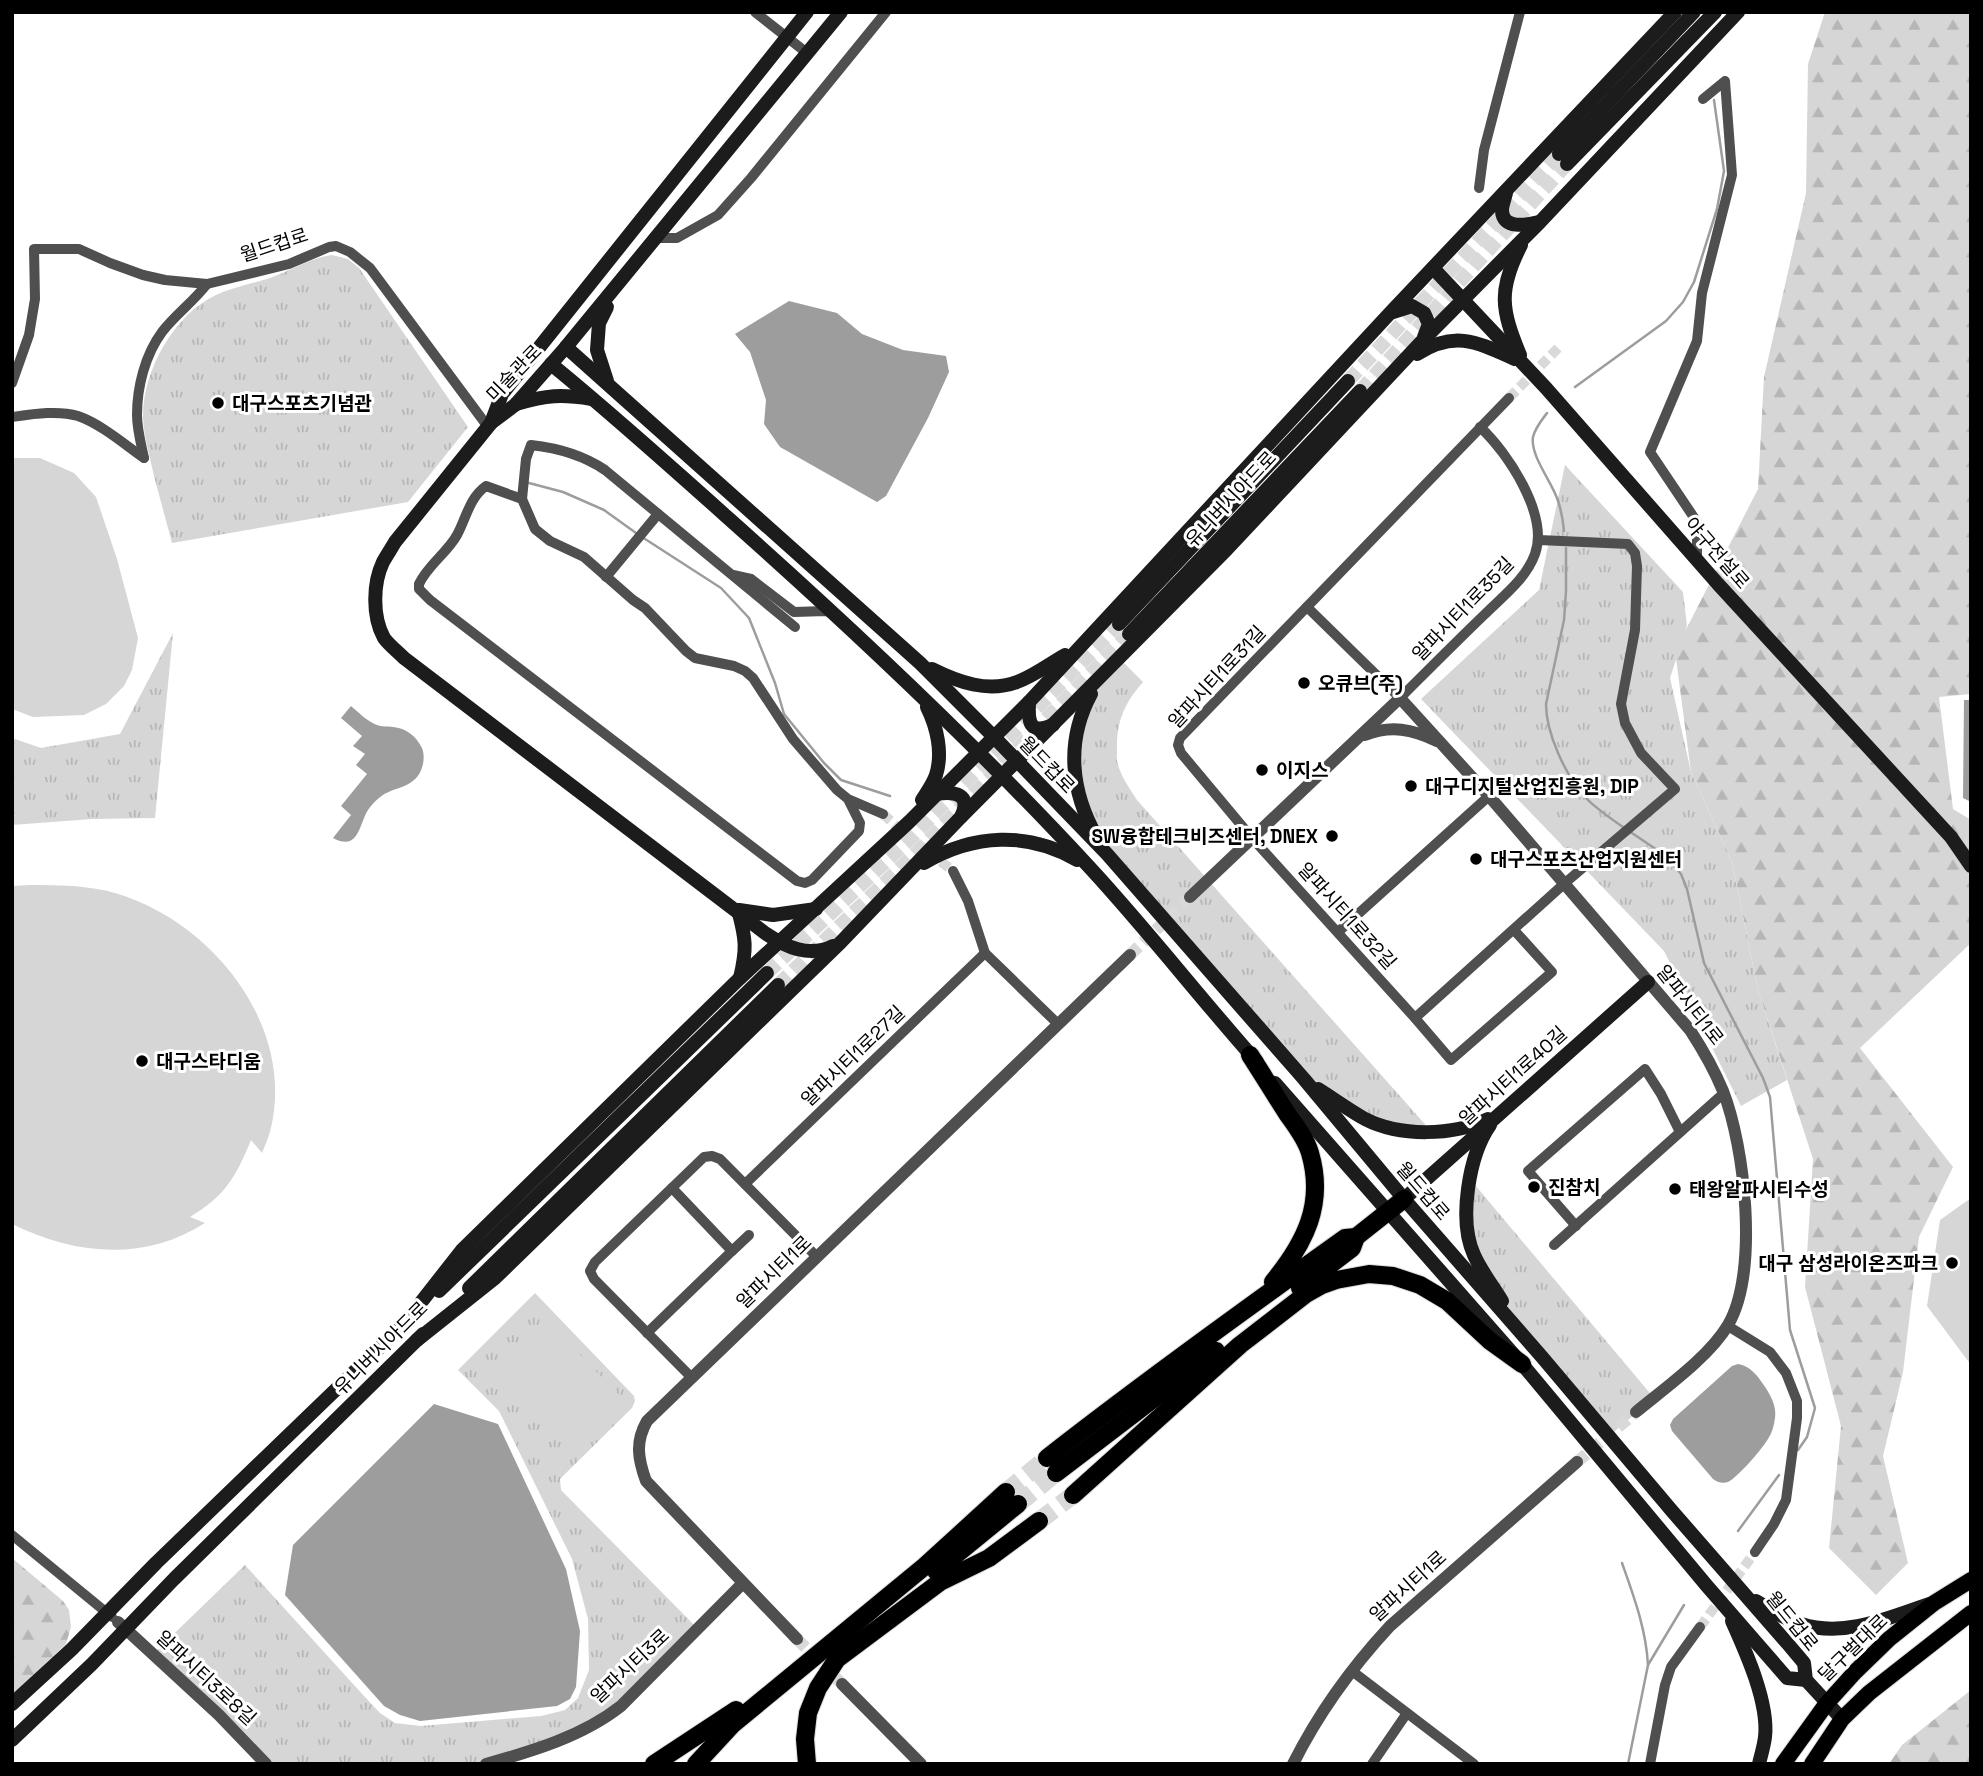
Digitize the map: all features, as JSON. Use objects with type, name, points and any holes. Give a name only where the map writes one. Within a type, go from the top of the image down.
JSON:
[{"type":"highway","points":[[1250,1055],[1309,1151],[1315,1184],[1310,1222],[1303,1240],[1295,1254],[1257,1300]]},
{"type":"highway","points":[[1356,1237],[1345,1238],[1119,1401],[1052,1465],[1352,1248],[1356,1237],[1404,1199]]},
{"type":"highway","points":[[1073,1495],[1240,1345],[1306,1294],[1336,1280],[1369,1274],[1412,1281],[1447,1301],[1490,1341],[1522,1364]]},
{"type":"highway","points":[[886,1611],[925,1566],[1012,1498]]},
{"type":"highway","points":[[696,1764],[733,1724],[886,1611],[989,1558],[1039,1521]]},
{"type":"highway","points":[[654,1764],[831,1650]]},
{"type":"highway","points":[[711,1764],[740,1730],[831,1650]]},
{"type":"highway","points":[[807,1764],[805,1739],[808,1713],[831,1650]]},
{"type":"main road","name":"미술관로","points":[[489,425],[502,394],[807,12]]},
{"type":"main road","name":"미술관로","points":[[489,425],[515,405],[566,347],[841,12]]},
{"type":"main road","points":[[404,1324],[462,1250],[740,978],[909,822],[1029,702],[1391,312],[1675,12]]},
{"type":"main road","points":[[1694,12],[1563,159],[1715,12]]},
{"type":"main road","points":[[417,1340],[495,1278],[841,942],[1227,549],[1738,12]]},
{"type":"main road","points":[[1506,192],[1502,210],[1504,219],[1518,225],[1540,222]]},
{"type":"main road","points":[[1523,363],[1506,321],[1504,294],[1514,259],[1527,234]]},
{"type":"main road","points":[[607,383],[597,350],[599,323],[612,296],[635,263]]},
{"type":"main road","name":"야구전설로","points":[[1433,268],[1546,388],[1718,584],[1951,837],[1971,866]]},
{"type":"main road","points":[[1391,312],[1412,306],[1424,313],[1429,324],[1424,339]]},
{"type":"main road","points":[[1402,363],[1434,343],[1462,340],[1484,345],[1523,363]]},
{"type":"main road","points":[[566,347],[920,663],[957,681],[1002,687],[1030,676],[1078,647]]},
{"type":"main road","name":"월드컵로","points":[[551,364],[593,399],[816,604],[832,613],[979,753],[1092,870],[1250,1055],[1522,1364],[1787,1678],[1806,1680]]},
{"type":"main road","name":"유니버시아드로","points":[[1348,381],[1124,629],[1360,391]]},
{"type":"main road","points":[[515,405],[544,396],[565,394],[593,399]]},
{"type":"main road","points":[[489,425],[395,542],[383,561],[377,581],[376,601],[377,616],[384,638],[404,658],[780,943],[798,950],[822,952],[841,942]]},
{"type":"main road","name":"월드컵로","points":[[920,663],[1107,854],[1304,1079],[1804,1663],[1806,1680],[1842,1719]]},
{"type":"main road","points":[[1107,854],[1083,810],[1076,783],[1074,759],[1082,711],[1108,670]]},
{"type":"main road","points":[[909,822],[930,788],[938,762],[937,732],[921,697]]},
{"type":"main road","points":[[1029,702],[1028,721],[1032,726],[1043,729],[1054,725]]},
{"type":"main road","points":[[936,794],[958,794],[966,807],[960,818]]},
{"type":"main road","points":[[911,871],[957,846],[975,841],[1005,840],[1045,845],[1074,858],[1092,870]]},
{"type":"main road","points":[[738,910],[773,915],[816,909]]},
{"type":"main road","points":[[738,910],[746,942],[740,978]]},
{"type":"main road","name":"유니버시아드로","points":[[12,1740],[117,1621],[404,1324],[767,973]]},
{"type":"main road","name":"알파시티1로40길","points":[[1404,1199],[1648,982]]},
{"type":"main road","name":"유니버시아드로","points":[[12,1704],[72,1649],[117,1621],[417,1340],[778,985]]},
{"type":"main road","points":[[1304,1079],[1366,1120],[1395,1129],[1447,1131],[1478,1124],[1499,1113]]},
{"type":"main road","points":[[1499,1113],[1486,1130],[1473,1166],[1467,1191],[1467,1225],[1473,1254],[1525,1338]]},
{"type":"main road","name":"달구벌대로","points":[[1783,1764],[1827,1703],[1889,1639],[1934,1603],[1971,1580]]},
{"type":"main road","points":[[1745,1594],[1801,1625],[1842,1630],[1934,1603]]},
{"type":"main road","points":[[1726,1607],[1745,1650],[1763,1710],[1765,1735],[1759,1764]]},
{"type":"main road","points":[[1812,1764],[1842,1719],[1869,1693],[1971,1613]]},
{"type":"main road","points":[[1758,1644],[1786,1654],[1788,1644]]},
{"type":"street","points":[[755,12],[807,53]]},
{"type":"street","points":[[656,238],[677,238],[718,215],[886,12]]},
{"type":"street","points":[[1479,188],[1484,150],[1520,12]]},
{"type":"street","points":[[1697,559],[1697,522],[1650,452],[1697,341],[1702,293],[1732,174],[1725,81],[1703,99]]},
{"type":"street","name":"월드컵로","points":[[12,383],[29,335],[35,299],[34,249],[79,249],[143,275],[207,285],[289,264],[328,247],[341,248],[370,268],[489,425]]},
{"type":"street","points":[[12,417],[44,413],[78,416],[109,433],[144,458],[137,417],[145,367],[162,332],[207,285]]},
{"type":"street","name":"알파시티1로31길","points":[[1252,838],[1181,753],[1178,745],[1180,738],[1508,398]]},
{"type":"street","points":[[1415,1018],[1564,883],[1675,789],[1641,753],[1625,723],[1621,704],[1635,630],[1635,553],[1628,544],[1539,540],[1533,508],[1526,490],[1503,453],[1480,427]]},
{"type":"street","points":[[795,626],[592,461],[531,445],[526,459],[522,499],[535,529],[551,541],[584,558],[645,608],[695,658],[745,671],[753,678],[793,739],[820,772],[848,799],[883,814]]},
{"type":"street","points":[[522,499],[486,486],[480,491],[464,517],[456,537],[421,579],[419,584],[423,594],[797,881],[805,883],[812,880],[859,831],[859,823],[848,799]]},
{"type":"street","points":[[606,577],[658,514]]},
{"type":"street","name":"알파시티1로35길","points":[[1400,698],[1527,571],[1539,540]]},
{"type":"street","points":[[731,575],[751,579],[794,612],[816,604]]},
{"type":"street","points":[[1190,897],[1400,698],[1307,607]]},
{"type":"street","name":"알파시티1로","points":[[1400,698],[1489,796],[1690,1031],[1708,1058],[1724,1093],[1737,1141],[1745,1221],[1744,1278],[1738,1305],[1728,1326],[1707,1352],[1636,1412]]},
{"type":"street","points":[[1358,738],[1379,729],[1393,729],[1423,734],[1445,746]]},
{"type":"street","points":[[1338,932],[1489,796]]},
{"type":"street","name":"알파시티1로32길","points":[[1252,838],[1451,1060],[1552,972],[1514,930]]},
{"type":"street","points":[[953,871],[968,901],[985,953],[1058,1024]]},
{"type":"street","name":"알파시티1로27길","points":[[745,1184],[985,953]]},
{"type":"street","name":"알파시티1로","points":[[797,1639],[646,1481],[639,1461],[641,1432],[647,1421],[1130,955]]},
{"type":"street","points":[[1576,1226],[1528,1171],[1645,1069],[1680,1132]]},
{"type":"street","points":[[1554,1245],[1724,1093]]},
{"type":"street","points":[[692,1378],[594,1279],[590,1271],[595,1262],[705,1157],[712,1156],[720,1159],[817,1257]]},
{"type":"street","points":[[672,1188],[732,1251]]},
{"type":"street","points":[[647,1333],[749,1235]]},
{"type":"street","points":[[1728,1326],[1770,1352],[1786,1373],[1797,1401],[1786,1500],[1755,1552]]},
{"type":"street","name":"알파시티1로","points":[[1293,1764],[1329,1702],[1390,1626],[1577,1462]]},
{"type":"street","points":[[12,1535],[117,1621]]},
{"type":"street","name":"알파시티3로","points":[[486,1764],[568,1737],[608,1717],[743,1583]]},
{"type":"street","name":"알파시티3로8길","points":[[117,1621],[219,1715],[266,1764]]},
{"type":"street","points":[[1650,1764],[1671,1667],[1700,1627]]},
{"type":"street","points":[[1352,1671],[1474,1764]]},
{"type":"street","points":[[842,1684],[921,1764]]},
{"type":"street","points":[[1372,1764],[1407,1713]]},
{"type":"green space","points":[[1825,12],[1971,12],[1971,694],[1939,697],[1953,809],[1971,820],[1971,943],[1860,1048],[1953,1167],[1919,1237],[1903,1372],[1883,1456],[1908,1563],[1876,1595],[1829,1548],[1841,1426],[1805,1287],[1813,1159],[1758,990],[1732,862],[1691,772],[1675,651],[1758,489],[1764,377],[1806,193],[1808,64]]},
{"type":"green space","points":[[332,255],[348,259],[359,268],[468,427],[408,502],[172,543],[149,455],[143,418],[148,382],[163,346],[187,316],[216,295]]},
{"type":"green space","points":[[12,458],[40,458],[74,473],[96,497],[117,559],[138,638],[132,670],[124,686],[106,704],[84,715],[33,717],[12,709]]},
{"type":"green space","points":[[1565,465],[1683,592],[1687,626],[1670,678],[1691,772],[1732,862],[1758,990],[1787,1080],[1741,1106],[1664,951],[1421,699],[1539,590]]},
{"type":"green space","points":[[173,633],[155,818],[12,825],[12,738],[41,748],[120,734]]},
{"type":"green space","points":[[1119,658],[1143,682],[1123,713],[1117,739],[1118,765],[1137,800],[1431,1131],[1395,1129],[1315,1087],[1107,854],[1079,795],[1082,711]]},
{"type":"green space","name":"대구스타디움","points":[[12,886],[94,888],[150,907],[183,927],[213,952],[238,982],[258,1015],[270,1051],[275,1089],[269,1135],[262,1153],[251,1140],[240,1165],[221,1193],[190,1217],[205,1223],[182,1236],[134,1249],[109,1250],[60,1242],[12,1224]]},
{"type":"green space","points":[[1470,1179],[1654,1398],[1609,1436],[1525,1338],[1473,1254]]},
{"type":"green space","name":"대구 삼성라이온즈파크","points":[[1971,1198],[1971,1365],[1927,1306],[1940,1220]]},
{"type":"green space","points":[[535,1293],[634,1396],[635,1401],[632,1408],[560,1479],[561,1490],[698,1629],[608,1717],[486,1764],[266,1764],[153,1654],[245,1565],[380,1713],[395,1723],[421,1726],[541,1716],[565,1710],[578,1698],[589,1670],[588,1619],[572,1559],[499,1411],[458,1370]]},
{"type":"green space","points":[[547,1321],[623,1399],[573,1449],[497,1371]]},
{"type":"green space","points":[[12,1558],[63,1601],[69,1610],[71,1627],[66,1644],[12,1695]]},
{"type":"green space","points":[[1971,1690],[1971,1764],[1889,1764],[1902,1745]]},
{"type":"shaded area","points":[[789,301],[837,313],[862,334],[903,350],[946,356],[949,372],[928,418],[886,496],[877,502],[780,447],[764,424],[766,400],[750,352],[735,334]]},
{"type":"shaded area","points":[[1964,700],[1971,700],[1971,802],[1963,798]]},
{"type":"shaded area","points":[[351,706],[374,724],[410,733],[422,748],[424,760],[420,772],[410,783],[377,799],[368,810],[357,834],[348,842],[333,838],[351,815],[341,806],[367,774],[356,765],[365,754],[353,746],[362,736],[341,718]]},
{"type":"shaded area","points":[[1738,1364],[1750,1369],[1763,1384],[1774,1405],[1775,1418],[1769,1437],[1755,1456],[1732,1479],[1722,1483],[1713,1479],[1672,1431],[1670,1425],[1673,1419],[1732,1366]]},
{"type":"shaded area","points":[[434,1404],[498,1424],[566,1569],[580,1631],[576,1687],[570,1699],[557,1706],[420,1721],[400,1715],[384,1706],[285,1595],[293,1545]]},
{"type":"waterway","points":[[1575,387],[1666,321],[1683,302],[1694,282],[1717,209],[1724,171],[1714,100]]},
{"type":"waterway","points":[[1547,413],[1535,431],[1533,444],[1557,498],[1564,531]]},
{"type":"waterway","points":[[529,483],[563,492],[604,510],[636,533]]},
{"type":"waterway","points":[[642,537],[721,588],[749,618],[775,683],[784,714],[824,763],[841,780],[890,796]]},
{"type":"waterway","points":[[1566,548],[1564,620],[1546,704],[1549,728],[1558,753],[1577,787],[1593,805],[1623,827]]},
{"type":"waterway","points":[[1629,831],[1666,856],[1681,874],[1704,963],[1763,1078],[1770,1097],[1790,1330],[1815,1408],[1807,1437],[1798,1450]]},
{"type":"waterway","points":[[1738,1531],[1779,1475]]},
{"type":"waterway","points":[[1622,1563],[1642,1626],[1648,1665]]},
{"type":"waterway","points":[[1628,1764],[1648,1665],[1684,1605]]},
{"type":"tunnel","points":[[1348,381],[1559,154]]},
{"type":"tunnel","points":[[1360,391],[1567,164]]},
{"type":"tunnel","points":[[1509,398],[1558,348]]},
{"type":"tunnel","points":[[767,973],[909,840],[1119,624]]},
{"type":"tunnel","points":[[778,985],[919,850],[1129,634]]},
{"type":"tunnel","points":[[883,814],[953,871]]},
{"type":"tunnel","points":[[1130,955],[1190,897]]},
{"type":"tunnel","points":[[1577,1462],[1636,1412]]},
{"type":"tunnel","points":[[1006,1492],[1047,1458]]},
{"type":"tunnel","points":[[1018,1504],[1056,1473]]},
{"type":"tunnel","points":[[1039,1521],[1073,1495]]},
{"type":"tunnel","points":[[1700,1627],[1755,1552]]},
{"type":"tunnel","points":[[797,1639],[842,1684]]},
{"type":"place","name":"대구스포츠기념관","points":[[218,403]]},
{"type":"place","name":"오큐브(주)","points":[[1304,683]]},
{"type":"place","name":"이지스","points":[[1262,770]]},
{"type":"place","name":"대구디지털산업진흥원, DIP","points":[[1411,786]]},
{"type":"place","name":"SW융합테크비즈센터, DNEX","points":[[1332,836]]},
{"type":"place","name":"대구스포츠산업지원센터","points":[[1476,859]]},
{"type":"place","name":"대구스타디움","points":[[142,1061]]},
{"type":"place","name":"진참치","points":[[1534,1187]]},
{"type":"place","name":"태왕알파시티수성","points":[[1675,1189]]},
{"type":"place","name":"대구 삼성라이온즈파크","points":[[1952,1263]]}]
